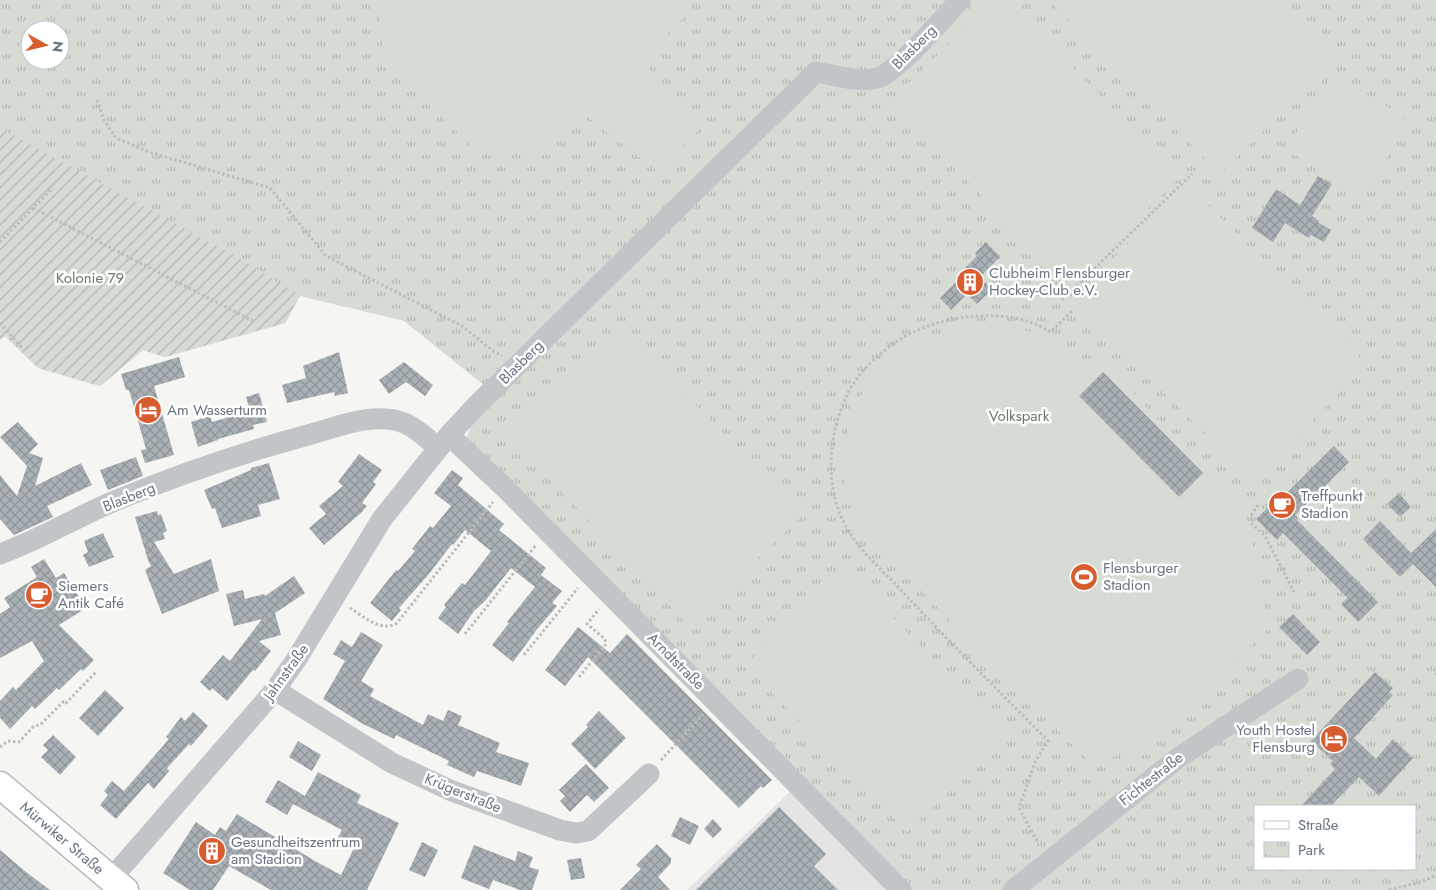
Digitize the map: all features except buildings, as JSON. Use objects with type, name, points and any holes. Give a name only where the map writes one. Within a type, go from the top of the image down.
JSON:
[{"type":"main road","name":"Mürwiker Straße","points":[[0,785],[118,885]]},
{"type":"street","name":"Blasberg","points":[[0,554],[23,546],[109,503],[192,472],[290,440],[359,421],[387,419],[412,426],[443,441],[816,72],[864,80],[878,78],[894,68],[960,0]]},
{"type":"street","name":"Arndtstraße","points":[[443,441],[505,488],[901,890]]},
{"type":"street","name":"Jahnstraße","points":[[118,885],[275,690],[296,660],[382,519],[443,441]]},
{"type":"street","name":"Fichtestraße","points":[[1012,890],[1178,758],[1298,679]]},
{"type":"street","name":"Krügerstraße","points":[[275,690],[392,763],[452,791],[560,830],[576,833],[588,830],[649,774]]},
{"type":"path","points":[[97,100],[104,120],[116,138],[149,152],[270,188],[326,256],[462,326],[493,350],[518,365]]},
{"type":"path","points":[[1062,300],[1192,174]]},
{"type":"path","points":[[0,242],[53,188]]},
{"type":"path","points":[[33,208],[252,321]]},
{"type":"path","points":[[1038,841],[1019,808],[1035,762],[1048,740],[940,633],[854,540],[840,515],[832,482],[831,447],[849,390],[870,363],[900,340],[939,323],[962,318],[995,316],[1027,321],[1051,332],[1073,310]]},
{"type":"path","points":[[0,323],[23,349]]},
{"type":"path","points":[[334,598],[381,626],[392,626],[397,623],[505,488]]},
{"type":"path","points":[[1258,505],[1252,514],[1252,523],[1265,536],[1294,592]]},
{"type":"path","points":[[465,634],[547,531]]},
{"type":"path","points":[[524,655],[589,573]]},
{"type":"path","points":[[580,677],[606,644],[605,638],[587,624]]},
{"type":"path","points":[[0,747],[8,741],[19,742],[33,727],[41,724],[64,701],[66,703],[96,672]]},
{"type":"path","points":[[649,774],[715,702]]},
{"type":"path","points":[[1389,890],[1421,882],[1436,875]]},
{"type":"shaded area","points":[[797,785],[899,890],[687,890]]},
{"type":"green space","name":"Volkspark","points":[[0,0],[1436,0],[1436,890],[899,890],[463,447],[486,387],[404,321],[300,296],[285,323],[165,357],[143,350],[100,386],[38,368],[5,336],[0,340]]},
{"type":"green space","points":[[378,0],[681,0],[691,10],[641,61],[702,126],[659,172],[585,115],[538,157],[471,146],[384,59]]},
{"type":"green space","points":[[994,0],[1008,0],[1179,178],[1068,286],[890,101]]},
{"type":"green space","points":[[1049,0],[1283,0],[1338,57],[1220,174]]},
{"type":"green space","points":[[1334,73],[1410,122],[1361,198],[1286,149]]},
{"type":"green space","name":"Kolonie 79","points":[[0,128],[246,262],[300,296],[285,323],[165,357],[143,350],[100,386],[38,368],[5,336],[0,340]]},
{"type":"green space","points":[[1187,184],[1367,365],[1252,481],[1072,300]]},
{"type":"green space","points":[[620,325],[802,516],[688,625],[507,434]]},
{"type":"green space","name":"Flensburger Stadion","points":[[1005,326],[1039,334],[1082,361],[1096,356],[1245,508],[1269,628],[1159,739],[1092,765],[859,527],[846,492],[842,452],[856,403],[879,367],[920,340],[970,328]]},
{"type":"green space","points":[[845,568],[1007,735],[907,832],[745,665]]},
{"type":"place","name":"Clubheim Flensburger Hockey-Club e.V.","points":[[970,282]]},
{"type":"place","name":"Am Wasserturm","points":[[148,410]]},
{"type":"place","name":"Treffpunkt Stadion","points":[[1282,505]]},
{"type":"place","name":"Flensburger Stadion","points":[[1084,577]]},
{"type":"place","name":"Siemers Antik Café","points":[[39,595]]},
{"type":"place","name":"Youth Hostel Flensburg","points":[[1334,739]]},
{"type":"place","name":"Gesundheitszentrum am Stadion","points":[[212,851]]}]
